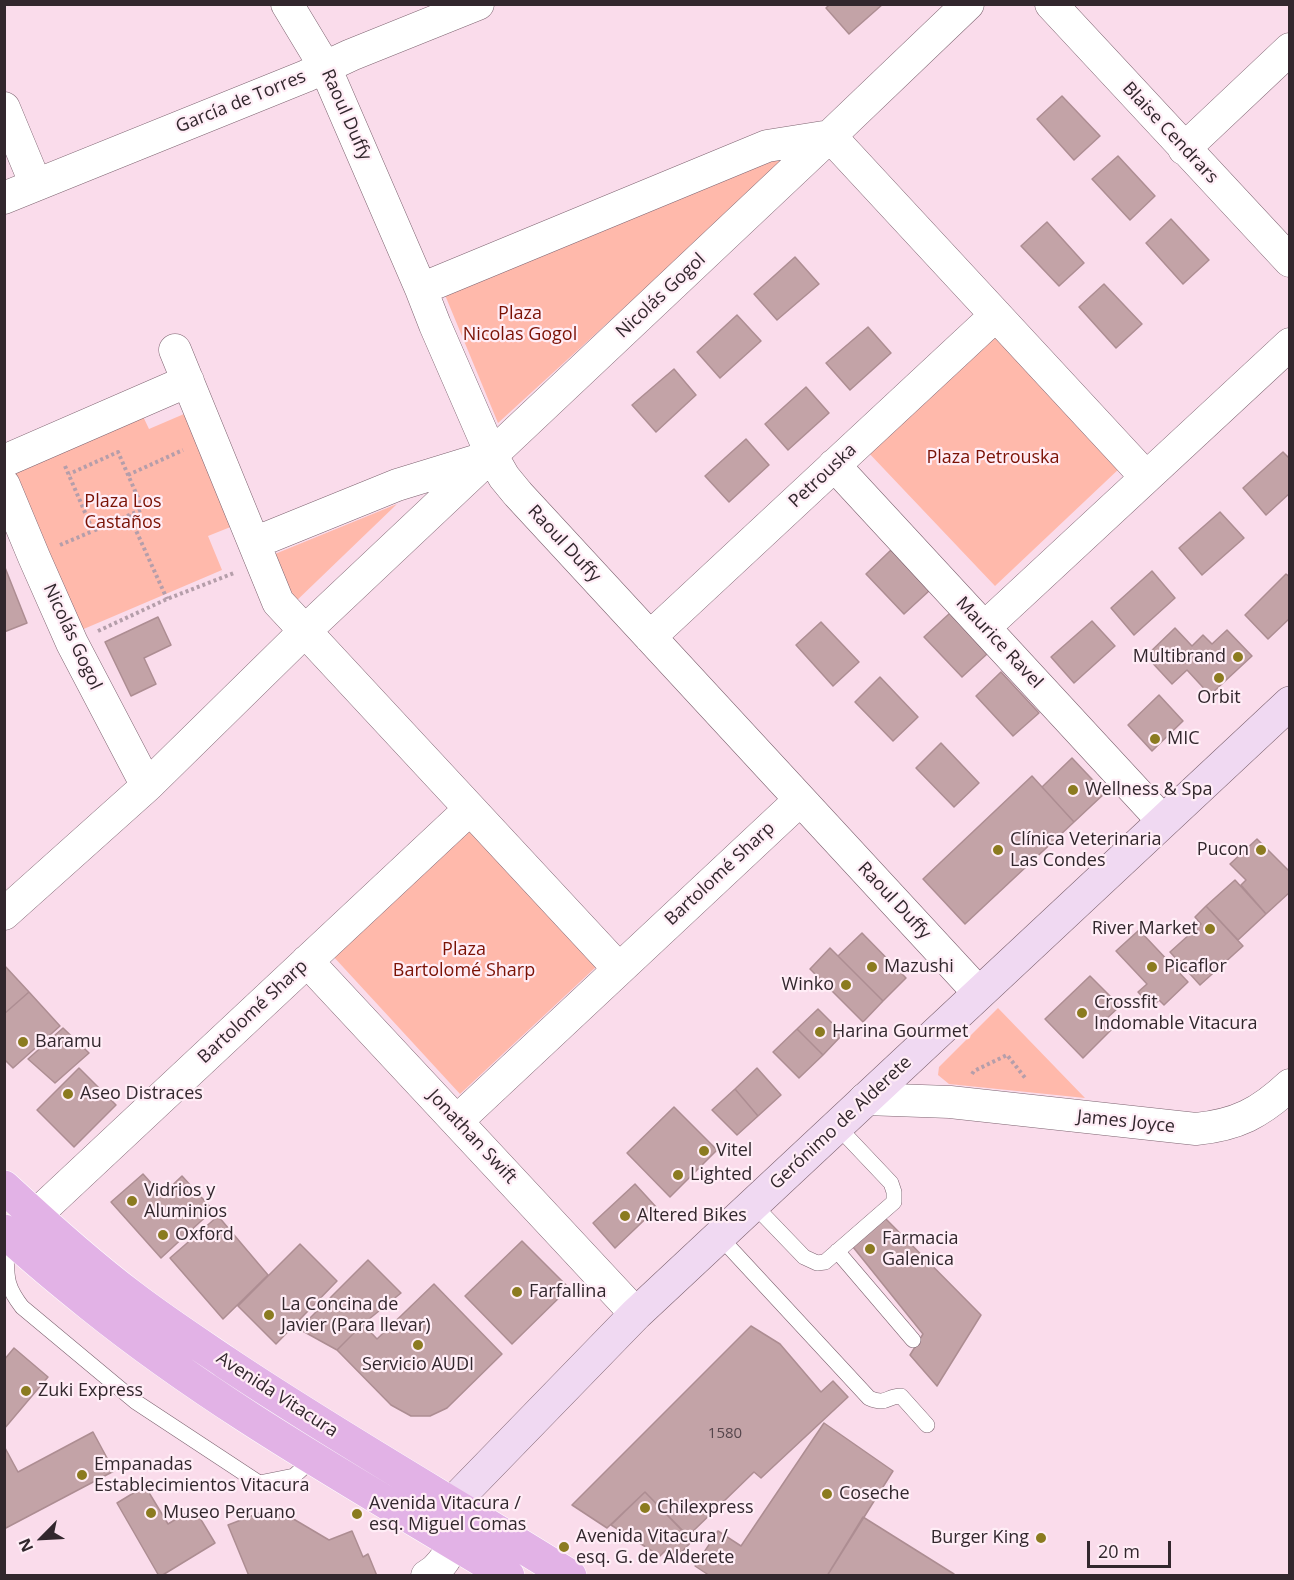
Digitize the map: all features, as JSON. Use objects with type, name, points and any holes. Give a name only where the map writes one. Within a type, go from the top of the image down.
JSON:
[{"type":"main road","name":"Gerónimo de Alderete","points":[[441,1535],[452,1504],[636,1314],[1290,703]]},
{"type":"main road","name":"Avenida Vitacura","points":[[4,1187],[104,1274],[169,1324],[263,1388],[570,1575]]},
{"type":"main road","name":"Avenida Vitacura","points":[[5,1240],[22,1247],[168,1365],[244,1415],[508,1575]]},
{"type":"street","name":"Raoul Duffy","points":[[287,4],[325,67],[492,456],[504,477],[979,993]]},
{"type":"street","name":"García de Torres","points":[[4,198],[478,4]]},
{"type":"street","name":"Nicolás Gogol","points":[[4,914],[147,786],[305,631],[968,4]]},
{"type":"street","name":"Blaise Cendrars","points":[[1051,4],[1290,261]]},
{"type":"street","points":[[1184,149],[1290,49]]},
{"type":"street","points":[[4,108],[36,185]]},
{"type":"street","points":[[421,289],[767,146],[830,136],[1146,477]]},
{"type":"street","name":"Petrouska","points":[[650,637],[996,315]]},
{"type":"street","points":[[985,627],[1290,344]]},
{"type":"street","points":[[176,350],[278,602],[620,969]]},
{"type":"street","points":[[4,461],[188,381]]},
{"type":"street","name":"Nicolás Gogol","points":[[258,553],[397,485],[492,456]]},
{"type":"street","name":"Maurice Ravel","points":[[834,465],[1163,820]]},
{"type":"street","name":"Nicolás Gogol","points":[[4,484],[72,642],[147,786]]},
{"type":"street","name":"Bartolomé Sharp","points":[[457,1121],[800,800]]},
{"type":"street","name":"Bartolomé Sharp","points":[[35,1216],[470,809]]},
{"type":"street","name":"Jonathan Swift","points":[[307,961],[636,1314]]},
{"type":"street","name":"James Joyce","points":[[905,1062],[922,1085],[950,1102]]},
{"type":"street","name":"James Joyce","points":[[865,1100],[950,1102],[1196,1129],[1215,1127],[1250,1115],[1290,1085]]},
{"type":"street","points":[[427,1575],[434,1572],[446,1559],[441,1535]]},
{"type":"lane","points":[[754,1205],[804,1257],[817,1263],[825,1262],[894,1202],[891,1183],[837,1126]]},
{"type":"lane","points":[[719,1236],[870,1398],[878,1402],[901,1396],[927,1425]]},
{"type":"lane","points":[[5,1240],[8,1280],[13,1294],[22,1307],[136,1402],[259,1483],[294,1476],[314,1458]]},
{"type":"lane","points":[[837,1251],[914,1341]]},
{"type":"path","points":[[128,476],[211,438]]},
{"type":"path","points":[[34,556],[93,531],[142,509],[118,452],[69,474],[93,531]]},
{"type":"path","points":[[129,515],[167,599]]},
{"type":"path","points":[[72,642],[167,599],[258,553]]},
{"type":"green space","name":"Plaza Nicolas Gogol","points":[[799,148],[498,423],[445,295]]},
{"type":"green space","name":"Plaza Petrouska","points":[[991,330],[1121,467],[995,586],[866,450]]},
{"type":"green space","name":"Plaza Los Castaños","points":[[140,410],[149,429],[184,414],[233,526],[208,536],[222,570],[79,631],[8,467]]},
{"type":"green space","points":[[397,504],[291,606],[270,556]]},
{"type":"green space","name":"Plaza Bartolomé Sharp","points":[[468,828],[597,966],[460,1094],[332,955]]},
{"type":"green space","points":[[998,1008],[1085,1098],[949,1084],[938,1075],[939,1067]]},
{"type":"building","points":[[830,4],[883,4],[849,34],[826,8]]},
{"type":"building","points":[[1062,96],[1100,136],[1074,160],[1037,119]]},
{"type":"building","points":[[1118,156],[1155,196],[1130,220],[1092,179]]},
{"type":"building","points":[[1171,219],[1209,260],[1183,284],[1146,243]]},
{"type":"building","points":[[1047,222],[1084,263],[1059,286],[1021,246]]},
{"type":"building","points":[[795,257],[819,284],[777,320],[754,294]]},
{"type":"building","points":[[1104,284],[1142,324],[1116,348],[1079,307]]},
{"type":"building","points":[[737,315],[761,341],[720,378],[697,352]]},
{"type":"building","points":[[868,327],[891,353],[850,390],[826,363]]},
{"type":"building","points":[[674,369],[696,395],[656,432],[632,405]]},
{"type":"building","points":[[806,387],[829,413],[788,450],[765,424]]},
{"type":"building","points":[[746,439],[769,465],[729,502],[705,476]]},
{"type":"building","points":[[1283,452],[1290,459],[1290,493],[1266,515],[1243,488]]},
{"type":"building","points":[[1220,512],[1244,538],[1202,575],[1179,548]]},
{"type":"building","points":[[891,550],[929,591],[904,614],[866,574]]},
{"type":"building","points":[[4,565],[27,623],[4,632]]},
{"type":"building","points":[[1152,571],[1175,598],[1134,635],[1111,608]]},
{"type":"building","points":[[1286,574],[1290,577],[1290,618],[1268,639],[1245,615]]},
{"type":"building","points":[[950,613],[987,654],[962,677],[924,637]]},
{"type":"building","points":[[158,617],[171,645],[144,658],[156,684],[131,696],[105,642]]},
{"type":"building","points":[[1092,621],[1115,646],[1074,683],[1051,657]]},
{"type":"building","points":[[821,622],[859,662],[833,686],[796,645]]},
{"type":"building","points":[[1175,628],[1192,646],[1203,635],[1212,644],[1227,630],[1252,656],[1210,695],[1187,670],[1172,684],[1146,656]]},
{"type":"building","points":[[1001,672],[1039,713],[1013,736],[976,696]]},
{"type":"building","points":[[880,677],[918,717],[893,741],[855,702]]},
{"type":"building","points":[[1159,695],[1183,721],[1152,751],[1128,725]]},
{"type":"building","points":[[941,743],[979,783],[954,807],[916,768]]},
{"type":"building","name":"Wellness & Spa","points":[[1072,758],[1105,793],[1074,822],[1042,787]]},
{"type":"building","name":"Clínica Veterinaria Las Condes","points":[[1032,776],[1074,822],[965,924],[923,879]]},
{"type":"building","points":[[1257,839],[1290,872],[1290,892],[1266,914],[1241,885],[1246,880],[1230,864]]},
{"type":"building","points":[[1235,880],[1266,914],[1238,940],[1206,906]]},
{"type":"building","points":[[1206,906],[1243,946],[1200,985],[1170,952],[1201,924],[1195,917]]},
{"type":"building","name":"Picaflor","points":[[1139,930],[1188,982],[1164,1005],[1159,1000],[1152,1007],[1138,992],[1147,984],[1116,951]]},
{"type":"building","name":"Mazushi","points":[[862,933],[906,978],[883,1001],[838,956]]},
{"type":"building","name":"Winko","points":[[830,948],[883,1001],[863,1022],[810,969]]},
{"type":"building","points":[[4,965],[29,992],[4,1014]]},
{"type":"building","name":"Crossfit Indomable Vitacura","points":[[1090,976],[1120,1006],[1104,1021],[1112,1029],[1083,1058],[1045,1019]]},
{"type":"building","name":"Baramu","points":[[29,992],[60,1026],[13,1068],[4,1059],[4,1014]]},
{"type":"building","name":"Harina Gourmet","points":[[818,1009],[843,1034],[823,1055],[797,1029]]},
{"type":"building","points":[[63,1028],[89,1053],[55,1083],[28,1059]]},
{"type":"building","points":[[797,1029],[823,1055],[799,1078],[773,1052]]},
{"type":"building","points":[[79,1068],[116,1105],[74,1147],[37,1110]]},
{"type":"building","points":[[757,1068],[781,1095],[758,1116],[735,1089]]},
{"type":"building","points":[[735,1089],[758,1116],[737,1135],[712,1110]]},
{"type":"building","points":[[674,1107],[717,1150],[670,1197],[627,1153]]},
{"type":"building","points":[[143,1174],[162,1195],[182,1176],[213,1210],[161,1258],[111,1202]]},
{"type":"building","name":"Altered Bikes","points":[[635,1184],[657,1208],[615,1248],[593,1223]]},
{"type":"building","points":[[218,1216],[268,1275],[223,1319],[170,1258]]},
{"type":"building","points":[[883,1216],[981,1315],[937,1386],[910,1355],[923,1334],[853,1247]]},
{"type":"building","name":"Farfallina","points":[[522,1241],[569,1288],[512,1344],[465,1296]]},
{"type":"building","points":[[300,1244],[337,1281],[276,1344],[238,1306]]},
{"type":"building","points":[[368,1260],[401,1293],[363,1324],[337,1350],[299,1329]]},
{"type":"building","name":"Servicio AUDI","points":[[434,1284],[502,1354],[447,1408],[430,1416],[411,1416],[391,1405],[337,1350],[363,1324],[377,1339]]},
{"type":"building","points":[[751,1326],[780,1344],[821,1392],[833,1381],[848,1397],[761,1478],[754,1472],[688,1536],[645,1492],[607,1528],[572,1505]]},
{"type":"building","points":[[14,1348],[48,1377],[4,1429],[4,1360]]},
{"type":"building","name":"Coseche","points":[[824,1423],[893,1471],[827,1576],[710,1576],[695,1566],[718,1531],[741,1546]]},
{"type":"building","points":[[93,1432],[114,1471],[4,1529],[4,1446],[18,1472]]},
{"type":"building","points":[[145,1486],[168,1524],[194,1508],[215,1543],[161,1576],[117,1503]]},
{"type":"building","name":"Chilexpress","points":[[645,1492],[692,1541],[678,1556],[667,1549],[660,1556],[611,1525]]},
{"type":"building","points":[[272,1508],[275,1515],[285,1514],[329,1540],[352,1531],[363,1557],[368,1554],[377,1576],[249,1576],[228,1525]]},
{"type":"building","points":[[863,1517],[954,1574],[953,1576],[827,1576]]},
{"type":"place","name":"Multibrand","points":[[1238,657]]},
{"type":"place","name":"Orbit","points":[[1219,678]]},
{"type":"place","name":"MIC","points":[[1155,739]]},
{"type":"place","name":"Wellness & Spa","points":[[1073,790]]},
{"type":"place","name":"Clínica Veterinaria Las Condes","points":[[998,850]]},
{"type":"place","name":"Pucon","points":[[1261,850]]},
{"type":"place","name":"River Market","points":[[1210,929]]},
{"type":"place","name":"Mazushi","points":[[872,967]]},
{"type":"place","name":"Picaflor","points":[[1152,967]]},
{"type":"place","name":"Winko","points":[[846,985]]},
{"type":"place","name":"Crossfit Indomable Vitacura","points":[[1082,1013]]},
{"type":"place","name":"Harina Gourmet","points":[[820,1032]]},
{"type":"place","name":"Baramu","points":[[23,1042]]},
{"type":"place","name":"Aseo Distraces","points":[[68,1094]]},
{"type":"place","name":"Vitel","points":[[704,1151]]},
{"type":"place","name":"Lighted","points":[[678,1175]]},
{"type":"place","name":"Vidrios y Aluminios","points":[[132,1201]]},
{"type":"place","name":"Altered Bikes","points":[[625,1216]]},
{"type":"place","name":"Oxford","points":[[163,1235]]},
{"type":"place","name":"Farmacia Galenica","points":[[870,1249]]},
{"type":"place","name":"Farfallina","points":[[517,1292]]},
{"type":"place","name":"La Concina de Javier (Para llevar)","points":[[269,1315]]},
{"type":"place","name":"Servicio AUDI","points":[[418,1345]]},
{"type":"place","name":"Zuki Express","points":[[26,1391]]},
{"type":"place","name":"Empanadas Establecimientos Vitacura","points":[[82,1475]]},
{"type":"place","name":"Coseche","points":[[827,1494]]},
{"type":"place","name":"Chilexpress","points":[[645,1508]]},
{"type":"place","name":"Museo Peruano","points":[[151,1513]]},
{"type":"place","name":"Avenida Vitacura / esq. Miguel Comas","points":[[357,1514]]},
{"type":"place","name":"Burger King","points":[[1041,1538]]},
{"type":"place","name":"Avenida Vitacura / esq. G. de Alderete","points":[[564,1547]]}]
